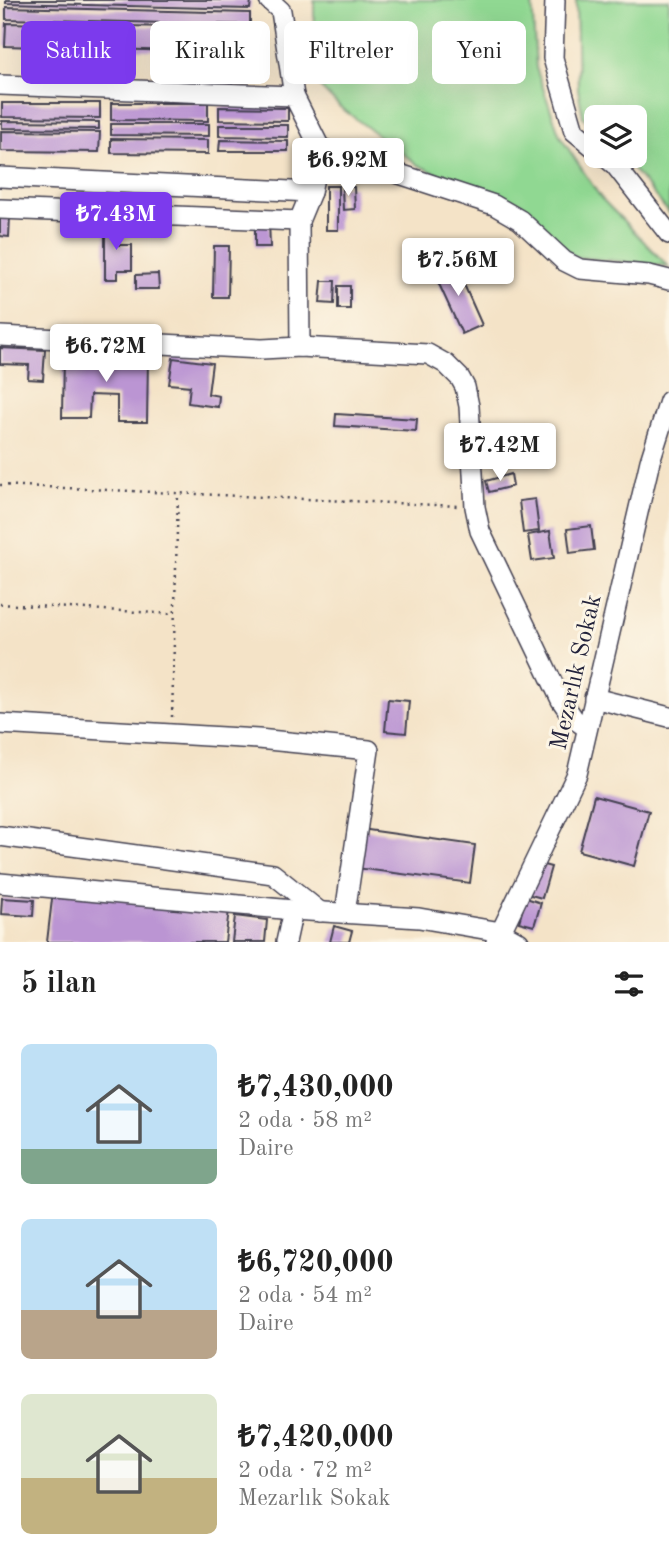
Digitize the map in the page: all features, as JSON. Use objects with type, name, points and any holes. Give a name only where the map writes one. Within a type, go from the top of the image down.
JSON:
[{"type":"street","points":[[268,0],[281,11],[294,96],[320,148],[311,192],[299,221],[300,347]]},
{"type":"street","points":[[555,0],[553,58],[574,131],[584,139]]},
{"type":"street","points":[[0,85],[294,96]]},
{"type":"street","points":[[320,148],[494,205],[520,220],[571,266],[649,275],[669,280]]},
{"type":"street","points":[[617,168],[669,234]]},
{"type":"street","points":[[0,177],[311,192]]},
{"type":"street","points":[[0,209],[299,221]]},
{"type":"street","points":[[0,336],[428,354],[446,364],[465,387],[470,406],[475,507],[480,531],[561,700],[574,719],[587,728]]},
{"type":"street","name":"Mezarlık Sokak","points":[[498,937],[577,774],[650,461],[669,401]]},
{"type":"street","points":[[594,698],[669,717]]},
{"type":"street","points":[[0,724],[258,739],[369,750],[345,913]]},
{"type":"street","points":[[0,836],[273,874],[320,912]]},
{"type":"street","points":[[0,883],[293,910],[419,918],[519,942]]},
{"type":"street","points":[[286,942],[293,910]]},
{"type":"path","points":[[0,485],[475,507]]},
{"type":"path","points":[[172,734],[178,493]]},
{"type":"path","points":[[0,604],[174,614]]},
{"type":"green space","points":[[314,0],[532,0],[536,68],[560,136],[601,198],[668,266],[575,257],[527,215],[418,165],[340,107],[317,84],[418,84],[418,21],[314,21]]},
{"type":"green space","points":[[576,0],[669,0],[669,213],[632,168],[647,168],[647,105],[584,105],[584,118],[578,89]]},
{"type":"building","points":[[6,0],[251,0],[250,9],[6,3]]},
{"type":"building","points":[[6,7],[250,13],[250,21],[150,23],[6,19]]},
{"type":"building","points":[[6,23],[21,23],[21,46],[5,46]]},
{"type":"building","points":[[136,26],[150,27],[150,50],[136,50]]},
{"type":"building","points":[[2,103],[100,103],[100,118],[2,117]]},
{"type":"building","points":[[111,103],[208,103],[208,121],[111,120]]},
{"type":"building","points":[[219,107],[288,108],[288,121],[219,120]]},
{"type":"building","points":[[2,121],[99,122],[99,129],[2,128]]},
{"type":"building","points":[[111,124],[209,124],[209,136],[111,135]]},
{"type":"building","points":[[219,125],[288,125],[288,137],[219,136]]},
{"type":"building","points":[[1,131],[100,132],[99,152],[1,151]]},
{"type":"building","points":[[111,139],[208,140],[208,154],[111,153]]},
{"type":"building","points":[[220,140],[288,141],[288,151],[219,151]]},
{"type":"building","points":[[326,186],[338,186],[338,230],[326,230]]},
{"type":"building","points":[[342,187],[354,187],[355,209],[343,210]]},
{"type":"building","points":[[0,215],[10,215],[9,237],[0,236]]},
{"type":"building","points":[[105,219],[118,220],[117,245],[132,245],[132,270],[118,270],[118,279],[105,279]]},
{"type":"building","points":[[269,220],[270,247],[255,247],[255,221]]},
{"type":"building","points":[[214,246],[229,246],[228,297],[213,297]]},
{"type":"building","points":[[454,262],[482,325],[462,334],[433,271]]},
{"type":"building","points":[[158,274],[159,289],[136,289],[136,275]]},
{"type":"building","points":[[322,281],[335,281],[334,304],[320,303]]},
{"type":"building","points":[[338,286],[350,286],[350,309],[338,309]]},
{"type":"building","points":[[0,348],[45,350],[43,380],[28,379],[29,365],[0,364]]},
{"type":"building","points":[[63,354],[148,355],[147,422],[117,422],[117,396],[90,395],[89,418],[62,418]]},
{"type":"building","points":[[173,358],[212,363],[208,394],[219,396],[218,407],[188,403],[190,386],[169,384]]},
{"type":"building","points":[[336,414],[417,419],[416,431],[335,426]]},
{"type":"building","points":[[511,474],[513,486],[489,492],[486,481]]},
{"type":"building","points":[[535,499],[539,531],[523,533],[519,501]]},
{"type":"building","points":[[591,526],[594,550],[570,553],[567,529]]},
{"type":"building","points":[[550,531],[554,558],[532,561],[528,535]]},
{"type":"building","points":[[388,699],[409,701],[406,733],[385,731]]},
{"type":"building","points":[[594,796],[649,811],[634,866],[579,851]]},
{"type":"building","points":[[361,829],[475,845],[470,883],[356,868]]},
{"type":"building","points":[[536,863],[551,867],[542,898],[527,894]]},
{"type":"building","points":[[53,891],[229,910],[225,942],[47,942]]},
{"type":"building","points":[[2,898],[34,900],[33,916],[1,914]]},
{"type":"building","points":[[526,898],[541,903],[534,926],[519,922]]},
{"type":"building","points":[[235,916],[267,920],[265,942],[232,942]]},
{"type":"building","points":[[334,926],[352,931],[349,942],[330,942]]}]
